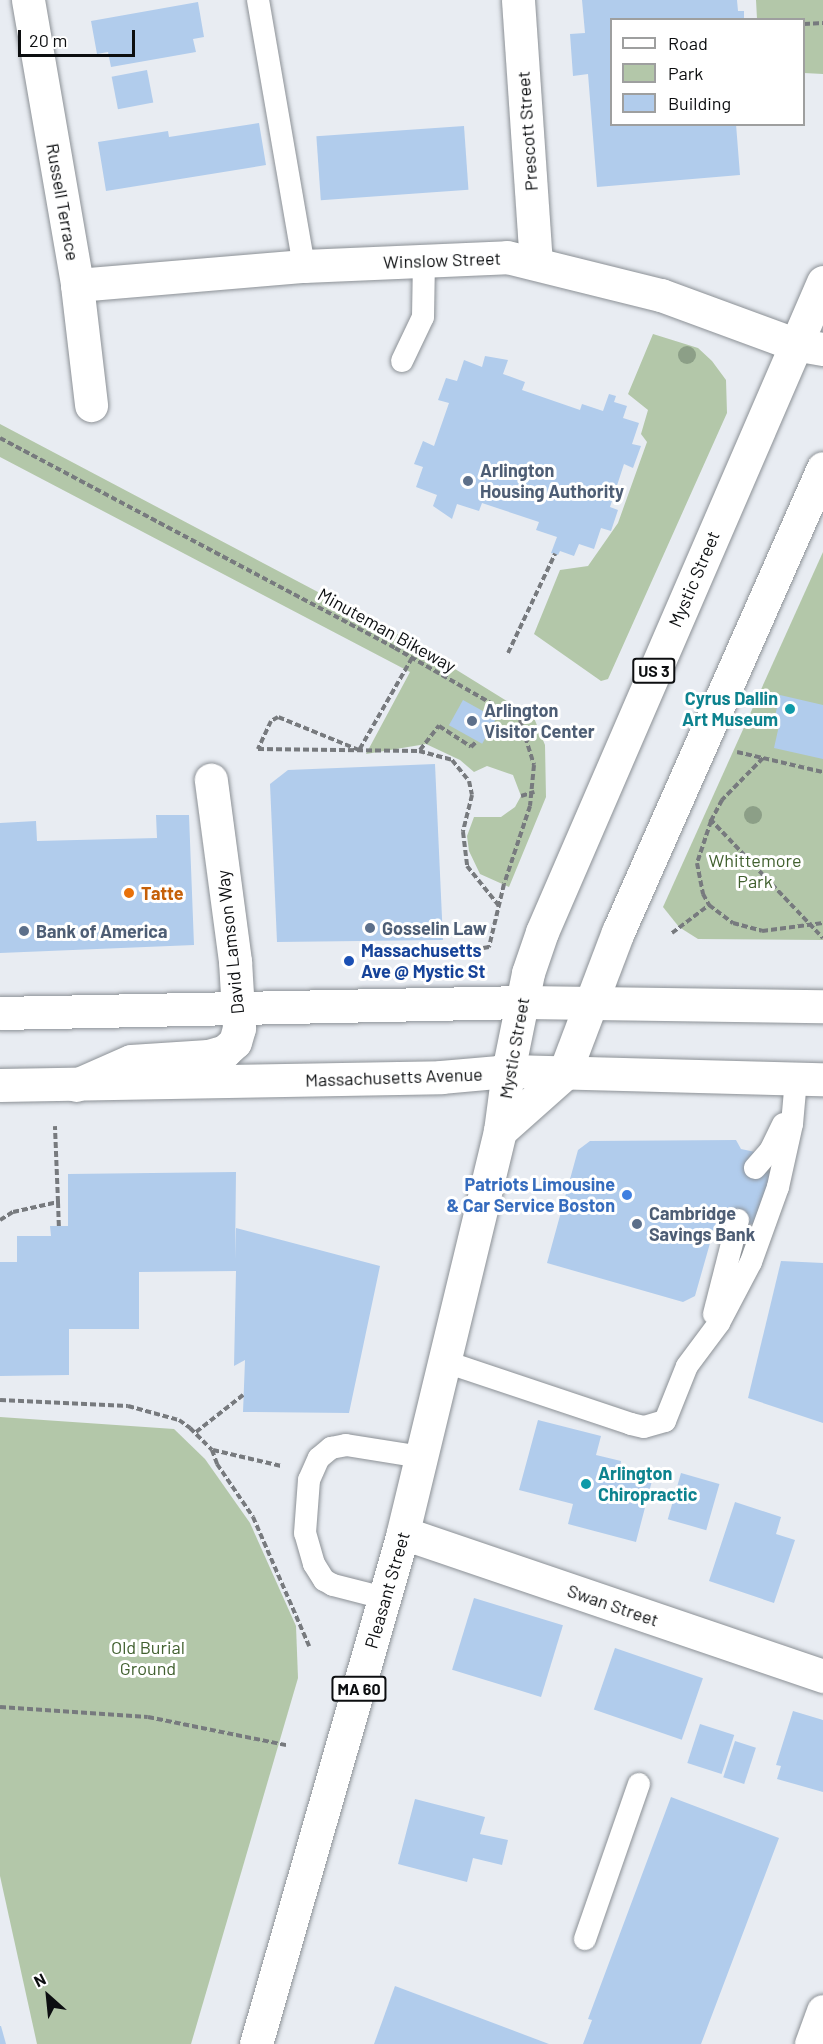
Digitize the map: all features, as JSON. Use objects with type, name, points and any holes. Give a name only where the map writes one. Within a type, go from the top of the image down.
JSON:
[{"type":"main road","name":"Russell Terrace","points":[[28,0],[77,285],[91,405]]},
{"type":"main road","name":"Prescott Street","points":[[518,0],[536,262]]},
{"type":"main road","name":"Winslow Street","points":[[77,285],[304,266],[474,256],[536,262],[661,295],[809,347]]},
{"type":"main road","name":"Mystic Street","points":[[500,1131],[508,1071],[523,1002],[542,932],[809,347],[823,282]]},
{"type":"main road","name":"Mystic Street","points":[[500,1131],[564,1074],[590,1004],[823,468]]},
{"type":"main road","name":"David Lamson Way","points":[[74,1086],[131,1062],[208,1056],[225,1051],[235,1042],[238,1007],[235,961],[211,780]]},
{"type":"main road","points":[[0,1013],[523,1002],[823,1006]]},
{"type":"main road","name":"Massachusetts Avenue","points":[[0,1085],[74,1086],[441,1077],[508,1071],[804,1089]]},
{"type":"main road","name":"Pleasant Street","points":[[256,2044],[403,1533],[500,1131]]},
{"type":"main road","name":"Swan Street","points":[[403,1533],[823,1676]]},
{"type":"main road","points":[[811,2044],[823,2011]]},
{"type":"lane","points":[[258,0],[304,266]]},
{"type":"lane","points":[[402,361],[423,317],[424,258]]},
{"type":"lane","points":[[755,1168],[770,1151],[804,1089]]},
{"type":"lane","points":[[446,1362],[644,1427],[669,1418],[687,1366],[701,1349],[751,1262],[778,1187],[804,1089]]},
{"type":"lane","points":[[701,1349],[713,1319],[738,1220]]},
{"type":"lane","points":[[384,1598],[324,1580],[314,1564],[305,1533],[309,1480],[319,1458],[331,1448],[346,1445],[422,1457]]},
{"type":"lane","points":[[585,1939],[639,1784]]},
{"type":"path","points":[[805,24],[823,23]]},
{"type":"path","name":"Minuteman Bikeway","points":[[0,438],[412,658],[520,720],[534,765],[534,792],[499,906],[489,947],[455,953]]},
{"type":"path","points":[[508,652],[555,554]]},
{"type":"path","points":[[359,750],[412,658]]},
{"type":"path","points":[[359,750],[278,717],[271,722],[258,749],[419,751],[443,755],[469,781],[472,806],[463,843],[467,866],[499,906]]},
{"type":"path","points":[[419,751],[439,726],[471,747],[477,741]]},
{"type":"path","points":[[727,750],[823,772]]},
{"type":"path","points":[[763,758],[722,801],[711,820],[697,863],[709,905],[733,923],[762,931],[813,927],[823,923]]},
{"type":"path","points":[[521,796],[534,792]]},
{"type":"path","points":[[706,815],[823,938]]},
{"type":"path","points":[[672,933],[709,905]]},
{"type":"path","points":[[55,1126],[59,1226]]},
{"type":"path","points":[[0,1220],[13,1212],[58,1202]]},
{"type":"path","points":[[196,1432],[243,1395]]},
{"type":"path","points":[[0,1400],[128,1406],[179,1420],[196,1432],[212,1450],[253,1517],[309,1646]]},
{"type":"path","points":[[212,1450],[284,1467],[306,1475],[309,1480]]},
{"type":"path","points":[[0,1707],[148,1717],[286,1745]]},
{"type":"green space","points":[[756,0],[823,0],[823,74],[805,73],[805,18],[757,18]]},
{"type":"green space","points":[[653,334],[698,348],[712,361],[726,380],[727,413],[608,679],[601,681],[534,634],[560,570],[588,566],[618,523],[647,442],[641,434],[648,410],[628,394]]},
{"type":"green space","points":[[0,424],[405,638],[534,718],[545,745],[546,797],[509,887],[480,874],[469,851],[467,836],[474,817],[501,817],[515,807],[521,796],[513,775],[487,766],[474,772],[460,760],[426,744],[366,754],[410,672],[0,457]]},
{"type":"green space","name":"Whittemore Park","points":[[823,552],[823,940],[698,939],[679,927],[663,907]]},
{"type":"green space","name":"Old Burial Ground","points":[[0,1417],[174,1429],[205,1459],[250,1523],[296,1626],[298,1678],[191,2044],[37,2044],[0,1876]]},
{"type":"building","points":[[582,0],[737,0],[738,11],[744,11],[744,18],[610,18],[610,126],[736,126],[740,175],[597,187],[588,74],[573,76],[570,34],[585,33]]},
{"type":"building","points":[[198,2],[204,37],[193,39],[196,52],[111,67],[108,52],[97,54],[91,21]]},
{"type":"building","points":[[147,70],[153,102],[118,109],[112,77]]},
{"type":"building","points":[[259,123],[266,165],[106,191],[98,142],[168,131],[169,137]]},
{"type":"building","points":[[464,126],[468,190],[321,200],[316,136]]},
{"type":"building","points":[[485,356],[508,360],[503,374],[525,382],[522,390],[580,410],[582,404],[603,411],[609,394],[616,396],[614,402],[627,406],[623,418],[639,423],[632,444],[641,446],[633,468],[624,464],[610,507],[618,510],[611,531],[601,528],[594,549],[579,544],[574,556],[560,551],[558,555],[551,553],[557,537],[536,530],[539,522],[482,503],[479,511],[457,504],[452,519],[433,506],[437,495],[416,487],[423,467],[414,464],[423,441],[434,446],[449,403],[438,400],[446,378],[457,381],[464,360],[482,367]]},
{"type":"building","points":[[780,695],[823,705],[823,759],[774,748],[780,721],[774,720]]},
{"type":"building","name":"Arlington Visitor Center","points":[[463,700],[496,718],[482,744],[449,725]]},
{"type":"building","points":[[435,764],[443,940],[277,942],[270,784],[288,770]]},
{"type":"building","name":"Tatte","points":[[156,815],[189,815],[194,945],[0,953],[0,823],[36,821],[37,841],[157,838]]},
{"type":"building","name":"Cambridge Savings Bank","points":[[736,1140],[741,1149],[755,1152],[751,1166],[779,1173],[762,1227],[718,1215],[695,1296],[683,1302],[547,1263],[578,1150],[590,1141]]},
{"type":"building","points":[[236,1172],[235,1259],[236,1228],[380,1266],[349,1413],[243,1412],[245,1360],[234,1366],[236,1271],[139,1272],[139,1329],[69,1329],[69,1375],[0,1376],[0,1262],[17,1262],[17,1236],[51,1236],[50,1226],[68,1226],[68,1174]]},
{"type":"building","points":[[781,1261],[823,1263],[823,1423],[748,1398]]},
{"type":"building","name":"Arlington Chiropractic","points":[[538,1420],[601,1436],[596,1455],[621,1461],[620,1468],[653,1477],[636,1542],[568,1524],[573,1504],[519,1490]]},
{"type":"building","points":[[681,1473],[719,1484],[706,1530],[668,1519]]},
{"type":"building","points":[[735,1502],[781,1517],[776,1534],[795,1540],[774,1603],[709,1581]]},
{"type":"building","points":[[474,1598],[563,1625],[541,1697],[452,1670]]},
{"type":"building","points":[[615,1648],[703,1678],[682,1740],[594,1709]]},
{"type":"building","points":[[793,1711],[823,1720],[823,1792],[777,1779],[781,1766],[776,1765]]},
{"type":"building","points":[[700,1724],[734,1735],[722,1774],[687,1763]]},
{"type":"building","points":[[735,1741],[756,1748],[744,1784],[723,1777]]},
{"type":"building","points":[[671,1797],[779,1838],[701,2044],[583,2044],[592,2020],[588,2019]]},
{"type":"building","points":[[415,1799],[485,1817],[480,1834],[508,1840],[502,1865],[473,1858],[467,1882],[398,1864]]},
{"type":"building","points":[[395,1986],[549,2044],[374,2044]]},
{"type":"building","points":[[1,2026],[6,2044],[0,2044]]},
{"type":"place","name":"Arlington Housing Authority","points":[[468,481]]},
{"type":"place","name":"Cyrus Dallin Art Museum","points":[[790,709]]},
{"type":"place","name":"Arlington Visitor Center","points":[[472,721]]},
{"type":"place","name":"Tatte","points":[[129,893]]},
{"type":"place","name":"Gosselin Law","points":[[370,928]]},
{"type":"place","name":"Bank of America","points":[[24,931]]},
{"type":"place","name":"Massachusetts Ave @ Mystic St","points":[[349,961]]},
{"type":"place","name":"Patriots Limousine & Car Service Boston","points":[[627,1195]]},
{"type":"place","name":"Cambridge Savings Bank","points":[[637,1224]]},
{"type":"place","name":"Arlington Chiropractic","points":[[586,1484]]}]
